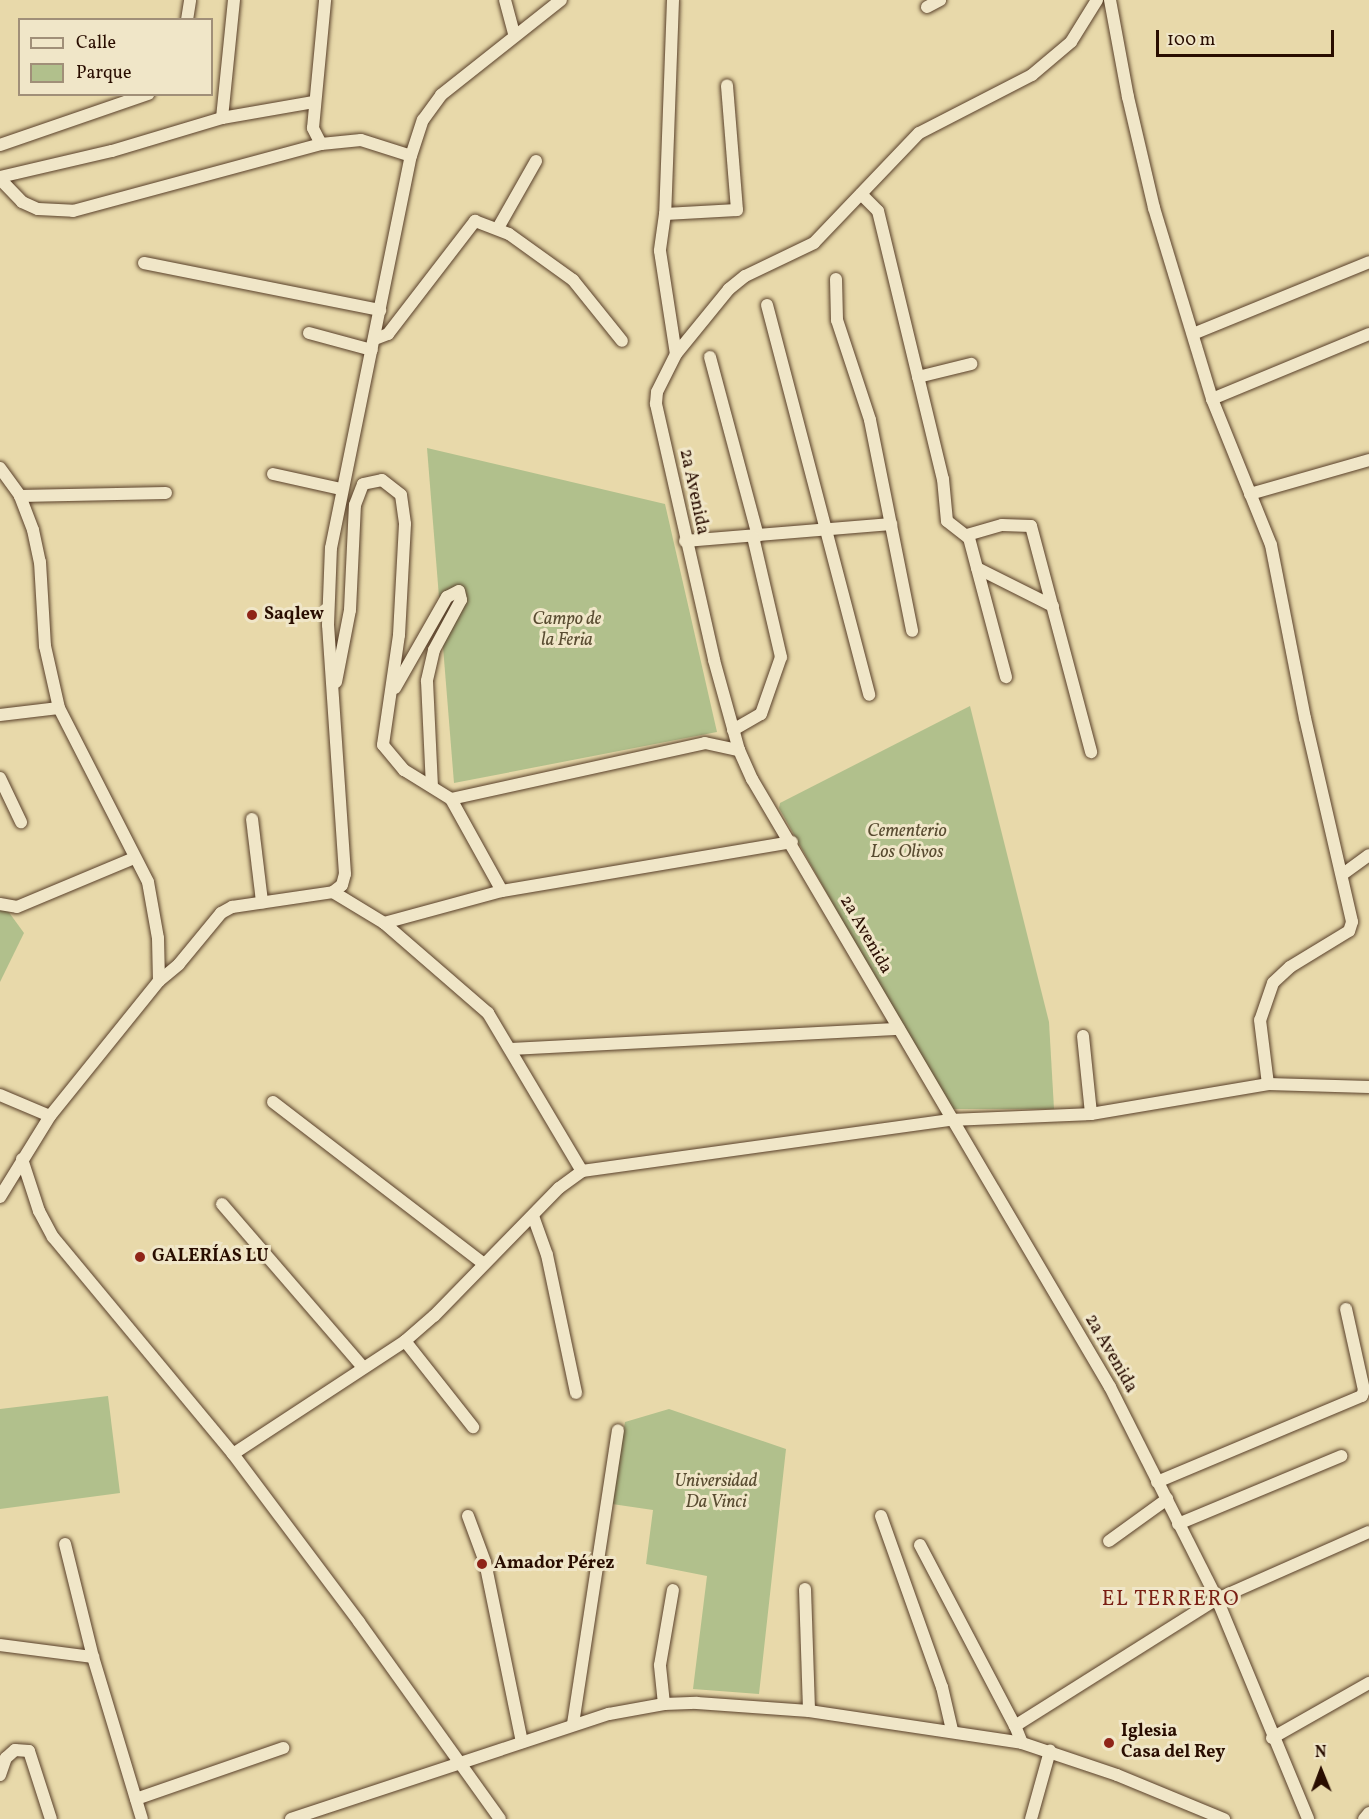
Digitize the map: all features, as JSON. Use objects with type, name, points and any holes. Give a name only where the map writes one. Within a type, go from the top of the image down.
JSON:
[{"type":"street","points":[[187,18],[190,0]]},
{"type":"street","points":[[222,118],[234,0]]},
{"type":"street","points":[[321,144],[313,128],[325,0]]},
{"type":"street","points":[[505,0],[514,34]]},
{"type":"street","points":[[0,1197],[50,1116],[159,981],[179,964],[221,913],[232,907],[333,892],[342,885],[345,874],[331,704],[328,614],[332,548],[341,489],[411,156],[423,120],[441,95],[514,34],[561,0]]},
{"type":"street","points":[[673,0],[665,214],[660,251],[676,354]]},
{"type":"street","points":[[927,7],[940,0]]},
{"type":"street","name":"2a Avenida","points":[[1097,0],[1071,42],[1032,75],[919,134],[814,243],[746,276],[729,289],[676,354],[657,392],[656,404],[685,542],[733,730],[752,779],[792,842],[950,1120],[1110,1387],[1218,1599],[1272,1738],[1308,1819]]},
{"type":"street","points":[[1110,0],[1128,97],[1154,208],[1212,399],[1271,545],[1305,718],[1343,874],[1352,922],[1349,931],[1290,967],[1273,983],[1260,1020],[1268,1084]]},
{"type":"street","points":[[665,214],[737,210],[727,85]]},
{"type":"street","points":[[0,145],[142,96]]},
{"type":"street","points":[[314,102],[222,118],[112,151],[0,178],[22,202],[38,209],[73,211],[321,144],[361,140],[411,156]]},
{"type":"street","points":[[498,228],[536,161]]},
{"type":"street","points":[[861,194],[878,211],[943,480],[947,521],[967,535],[1006,677]]},
{"type":"street","points":[[309,333],[373,344],[388,334],[472,222],[498,228],[540,254],[573,280],[622,341]]},
{"type":"street","points":[[144,262],[380,310]]},
{"type":"street","points":[[1193,334],[1369,262]]},
{"type":"street","points":[[836,279],[837,320],[870,420],[912,631]]},
{"type":"street","points":[[767,305],[869,695]]},
{"type":"street","points":[[1212,399],[1369,334]]},
{"type":"street","points":[[710,357],[755,536],[781,657],[761,714],[733,730]]},
{"type":"street","points":[[918,377],[971,364]]},
{"type":"street","points":[[1250,494],[1369,460]]},
{"type":"street","points":[[0,468],[20,496],[40,562],[45,646],[59,708],[148,882],[158,938],[159,981]]},
{"type":"street","points":[[273,474],[341,489]]},
{"type":"street","points":[[331,704],[350,610],[355,504],[358,491],[372,481],[392,485],[401,495],[405,512],[399,635],[383,745],[404,770],[451,799],[502,891]]},
{"type":"street","points":[[20,496],[166,493]]},
{"type":"street","points":[[685,542],[826,532],[891,524]]},
{"type":"street","points":[[967,535],[1002,525],[1031,526],[1091,752]]},
{"type":"street","points":[[977,568],[1053,606]]},
{"type":"street","points":[[390,697],[447,597],[459,591],[461,600],[434,650],[427,681],[432,786]]},
{"type":"street","points":[[0,715],[59,708]]},
{"type":"street","points":[[451,799],[705,744],[739,750]]},
{"type":"street","points":[[0,778],[21,822]]},
{"type":"street","points":[[252,819],[262,902]]},
{"type":"street","points":[[384,922],[502,891],[792,842]]},
{"type":"street","points":[[1343,874],[1369,855]]},
{"type":"street","points":[[0,904],[17,907],[134,858]]},
{"type":"street","points":[[333,892],[384,922],[488,1013],[512,1049],[582,1171]]},
{"type":"street","points":[[512,1049],[898,1029]]},
{"type":"street","points":[[1083,1036],[1091,1114]]},
{"type":"street","points":[[232,1454],[362,1366],[405,1341],[582,1171],[950,1120],[1091,1114],[1268,1084],[1369,1087]]},
{"type":"street","points":[[0,1095],[50,1116]]},
{"type":"street","points":[[273,1102],[484,1264]]},
{"type":"street","points":[[22,1158],[39,1211],[53,1237],[232,1454],[462,1763],[500,1819]]},
{"type":"street","points":[[222,1204],[362,1366]]},
{"type":"street","points":[[533,1216],[547,1256],[576,1393]]},
{"type":"street","points":[[1157,1482],[1362,1396],[1364,1390],[1346,1309]]},
{"type":"street","points":[[405,1341],[473,1427]]},
{"type":"street","points":[[573,1724],[618,1430]]},
{"type":"street","points":[[1178,1524],[1341,1456]]},
{"type":"street","points":[[1108,1541],[1167,1499]]},
{"type":"street","points":[[468,1516],[485,1562],[522,1742]]},
{"type":"street","points":[[881,1516],[939,1677],[952,1730]]},
{"type":"street","points":[[1015,1726],[1218,1599],[1369,1532]]},
{"type":"street","points":[[65,1544],[93,1657],[142,1819]]},
{"type":"street","points":[[920,1545],[1022,1743]]},
{"type":"street","points":[[805,1589],[809,1711]]},
{"type":"street","points":[[664,1704],[660,1665],[673,1590]]},
{"type":"street","points":[[1,1642],[93,1657]]},
{"type":"street","points":[[1272,1738],[1369,1683]]},
{"type":"street","points":[[291,1819],[573,1724],[664,1704],[746,1704],[952,1730],[1022,1743],[1050,1751],[1224,1819]]},
{"type":"street","points":[[136,1799],[284,1748]]},
{"type":"street","points":[[0,1774],[6,1758],[15,1750],[29,1751],[51,1819]]},
{"type":"street","points":[[1031,1819],[1050,1751]]},
{"type":"street","points":[[1364,1819],[1369,1813]]},
{"type":"green space","name":"Campo de la Feria","points":[[427,448],[665,504],[717,732],[454,783]]},
{"type":"green space","name":"Cementerio Los Olivos","points":[[970,706],[1049,1022],[1054,1109],[948,1109],[779,808],[780,803]]},
{"type":"green space","points":[[0,900],[24,933],[0,982]]},
{"type":"green space","points":[[108,1396],[120,1493],[0,1509],[0,1409]]},
{"type":"green space","name":"Universidad Da Vinci","points":[[669,1409],[786,1449],[759,1694],[693,1689],[707,1576],[646,1564],[653,1510],[612,1504],[625,1422]]},
{"type":"place","name":"Saqlew","points":[[252,615]]},
{"type":"place","name":"GALERÍAS LU","points":[[140,1257]]},
{"type":"place","name":"Amador Pérez","points":[[482,1564]]},
{"type":"place","name":"Iglesia Casa del Rey","points":[[1109,1743]]},
{"type":"district","name":"EL TERRERO","points":[[1171,1600]]}]
